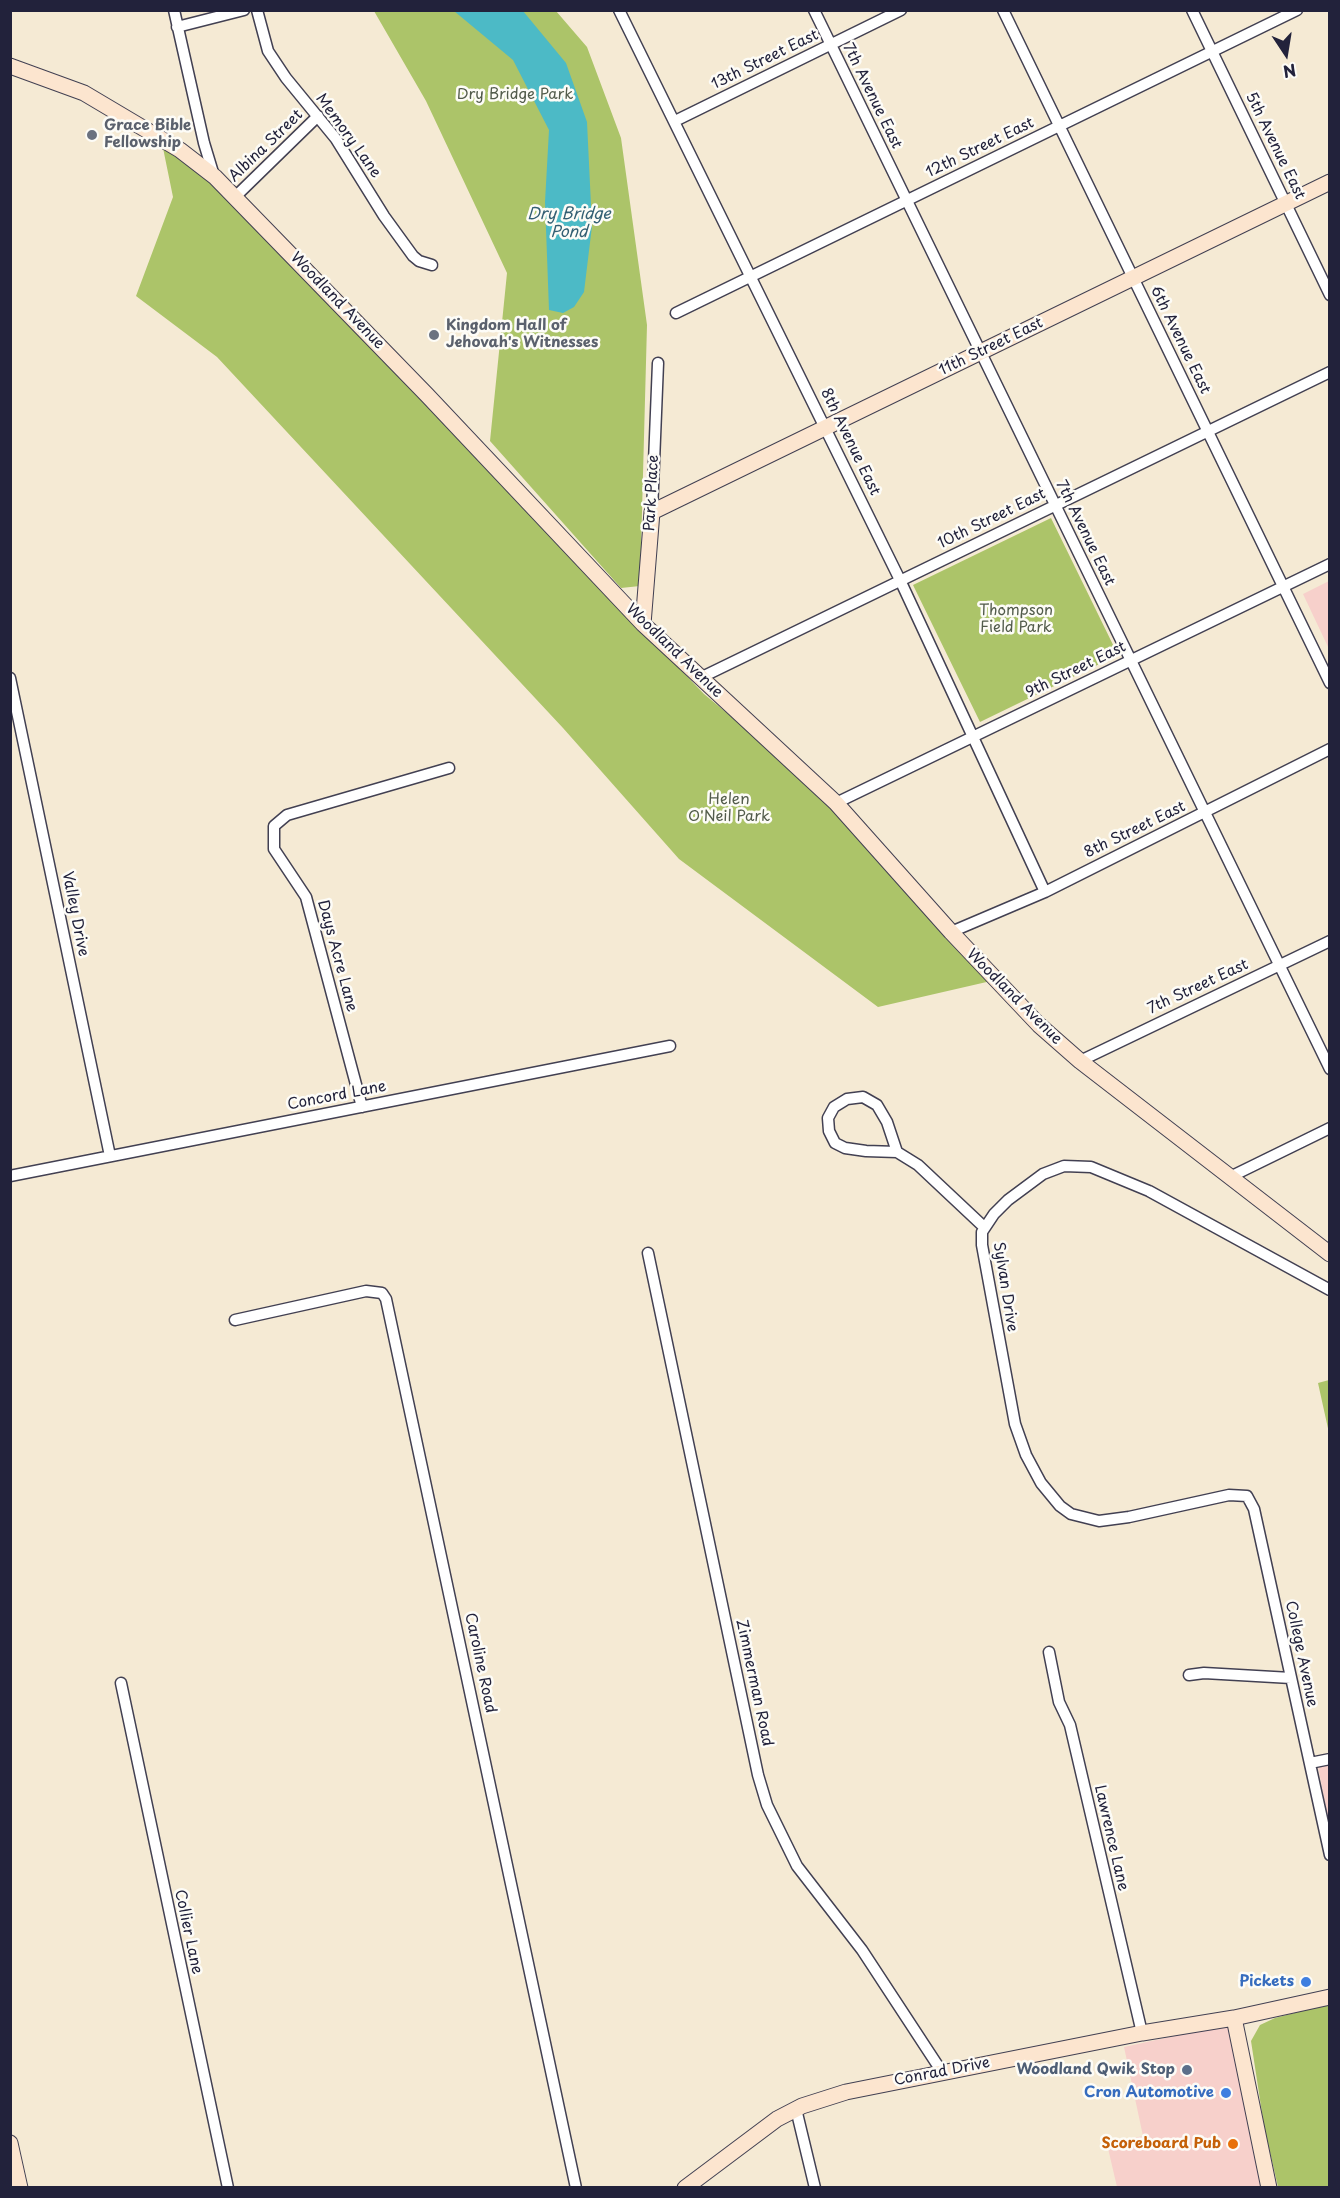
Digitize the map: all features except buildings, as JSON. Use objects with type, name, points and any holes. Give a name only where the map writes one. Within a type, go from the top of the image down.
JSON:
[{"type":"street","points":[[174,10],[214,177]]},
{"type":"street","points":[[177,27],[244,10]]},
{"type":"street","name":"Memory Lane","points":[[256,10],[273,60],[318,116],[413,256],[419,261],[432,265]]},
{"type":"street","name":"8th Avenue East","points":[[619,10],[900,580],[1045,892]]},
{"type":"street","name":"7th Avenue East","points":[[814,10],[1329,1069]]},
{"type":"street","name":"13th Street East","points":[[675,121],[900,10]]},
{"type":"street","name":"6th Avenue East","points":[[1003,10],[1329,683]]},
{"type":"street","name":"5th Avenue East","points":[[1192,10],[1329,295]]},
{"type":"street","name":"12th Street East","points":[[676,313],[1297,10]]},
{"type":"street","name":"Woodland Avenue","points":[[10,66],[84,93],[180,150],[214,177],[428,395],[643,624],[804,770],[951,933],[1039,1025],[1080,1061],[1232,1176],[1329,1254]]},
{"type":"street","name":"Albina Street","points":[[235,197],[318,116]]},
{"type":"street","name":"11th Street East","points":[[652,512],[1329,182]]},
{"type":"street","name":"Park Place","points":[[643,624],[652,512],[658,363]]},
{"type":"street","name":"10th Street East","points":[[700,678],[1329,372]]},
{"type":"street","name":"9th Street East","points":[[836,803],[1329,564]]},
{"type":"street","name":"Valley Drive","points":[[10,678],[110,1156]]},
{"type":"street","name":"8th Street East","points":[[951,933],[1045,892],[1329,749]]},
{"type":"street","name":"Days Acre Lane","points":[[362,1107],[306,897],[274,849],[274,826],[287,814],[449,768]]},
{"type":"street","name":"7th Street East","points":[[1080,1061],[1329,941]]},
{"type":"street","name":"Concord Lane","points":[[10,1176],[669,1046]]},
{"type":"street","points":[[897,1152],[887,1122],[876,1105],[863,1097],[847,1099],[834,1107],[828,1118],[829,1131],[835,1143],[844,1148],[897,1152],[918,1165],[984,1227]]},
{"type":"street","points":[[1232,1176],[1329,1128]]},
{"type":"street","name":"Sylvan Drive","points":[[1247,1496],[1229,1495],[1129,1517],[1099,1521],[1071,1514],[1060,1506],[1036,1474],[1015,1425],[982,1245],[984,1227],[1008,1200],[1043,1174],[1064,1166],[1091,1167],[1149,1191],[1329,1290]]},
{"type":"street","name":"Zimmerman Road","points":[[648,1253],[758,1774],[767,1805],[797,1866],[862,1950],[942,2072]]},
{"type":"street","name":"Caroline Road","points":[[235,1320],[366,1291],[382,1293],[386,1299],[576,2187]]},
{"type":"street","name":"College Avenue","points":[[1247,1496],[1254,1509],[1329,1855]]},
{"type":"street","name":"Lawrence Lane","points":[[1049,1652],[1059,1702],[1070,1725],[1142,2033]]},
{"type":"street","points":[[1189,1675],[1204,1673],[1291,1678]]},
{"type":"street","name":"Collier Lane","points":[[121,1683],[228,2187]]},
{"type":"street","points":[[1310,1763],[1329,1759]]},
{"type":"street","name":"Conrad Drive","points":[[685,2187],[763,2128],[796,2109],[846,2092],[1142,2033],[1234,2018],[1329,1997]]},
{"type":"street","points":[[1234,2018],[1269,2187]]},
{"type":"street","points":[[796,2109],[815,2187]]},
{"type":"street","points":[[10,2143],[20,2187]]},
{"type":"shaded area","points":[[1329,581],[1329,649],[1303,594]]},
{"type":"shaded area","points":[[1329,1753],[1329,1824],[1316,1756]]},
{"type":"shaded area","points":[[1229,2024],[1265,2187],[1117,2187],[1107,2144],[1143,2136],[1124,2047]]},
{"type":"green space","name":"Dry Bridge Park","points":[[374,11],[556,11],[587,47],[621,138],[647,325],[640,586],[621,588],[490,441],[507,273],[426,101]]},
{"type":"green space","name":"Helen O'Neil Park","points":[[163,148],[191,166],[218,189],[704,694],[751,733],[827,804],[991,981],[878,1007],[679,859],[563,728],[217,357],[136,296],[173,197]]},
{"type":"green space","name":"Thompson Field Park","points":[[1051,518],[1118,655],[980,722],[913,585]]},
{"type":"green space","points":[[1330,1380],[1329,1433],[1318,1383]]},
{"type":"green space","points":[[1329,2004],[1329,2187],[1278,2187],[1264,2126],[1251,2041],[1260,2025],[1275,2018]]},
{"type":"water","name":"Dry Bridge Pond","points":[[454,11],[523,11],[566,63],[587,122],[592,226],[584,292],[574,307],[563,313],[549,310],[545,202],[549,130],[513,60]]},
{"type":"place","name":"Grace Bible Fellowship","points":[[92,135]]},
{"type":"place","name":"Kingdom Hall of Jehovah's Witnesses","points":[[434,335]]},
{"type":"place","name":"Pickets","points":[[1306,1982]]},
{"type":"place","name":"Woodland Qwik Stop","points":[[1187,2070]]},
{"type":"place","name":"Cron Automotive","points":[[1226,2093]]},
{"type":"place","name":"Scoreboard Pub","points":[[1233,2144]]}]
